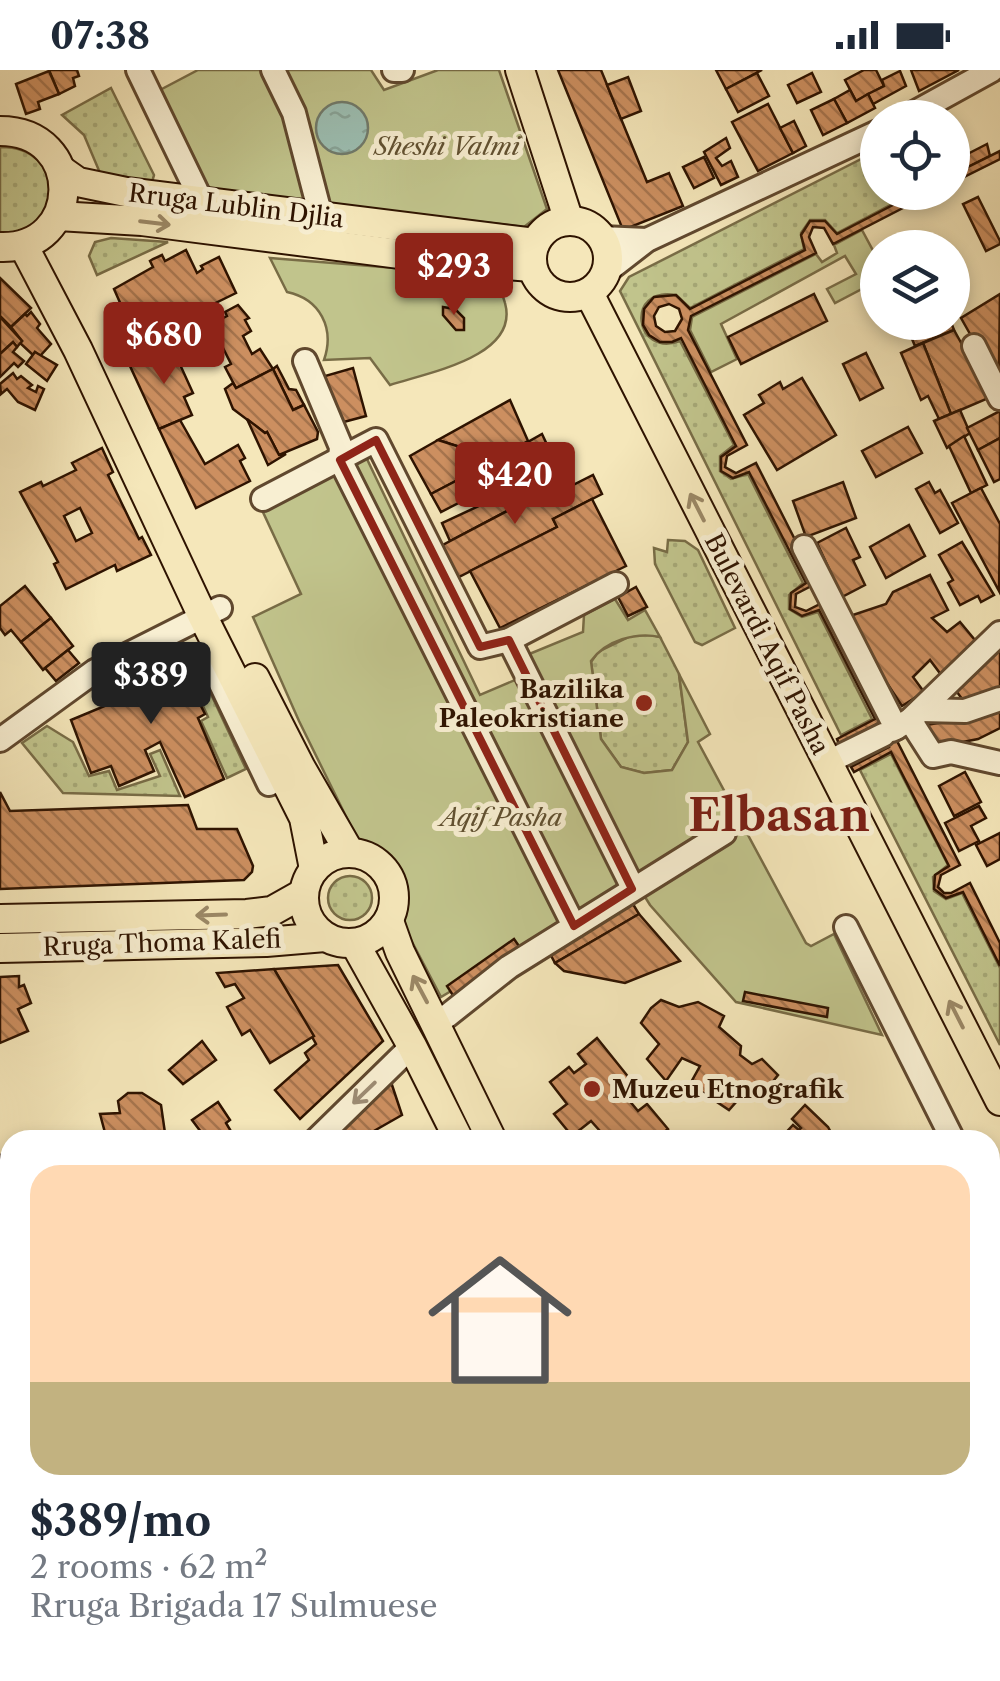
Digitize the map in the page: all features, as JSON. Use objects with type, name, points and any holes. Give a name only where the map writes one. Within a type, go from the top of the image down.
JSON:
[{"type":"main road","points":[[520,70],[569,221]]},
{"type":"main road","points":[[0,130],[33,137],[50,151],[61,170],[64,198],[30,236],[78,350],[304,818],[308,918],[324,937],[355,944],[368,940],[389,921],[394,890],[389,876],[373,859],[350,852],[337,854],[309,881]]},
{"type":"main road","name":"Rruga Lublin Djlia","points":[[61,170],[78,182],[534,255]]},
{"type":"main road","name":"Rruga Lublin Djlia","points":[[30,236],[142,221],[462,262],[534,255]]},
{"type":"main road","points":[[569,221],[590,226],[601,238],[608,253],[607,271],[589,293],[578,297],[554,294],[544,288],[534,255],[549,227],[569,221]]},
{"type":"main road","name":"Bulevardi Aqif Pasha","points":[[589,293],[1000,1101]]},
{"type":"main road","points":[[205,616],[350,852]]},
{"type":"main road","name":"Rruga Thoma Kalefi","points":[[0,919],[247,914],[272,910],[309,881]]},
{"type":"main road","points":[[389,921],[400,952],[487,1130]]},
{"type":"main road","name":"Rruga Thoma Kalefi","points":[[0,948],[324,937]]},
{"type":"main road","points":[[355,944],[453,1130]]},
{"type":"street","points":[[138,70],[202,202]]},
{"type":"street","points":[[273,70],[294,113],[319,209]]},
{"type":"street","points":[[394,70],[402,70]]},
{"type":"street","points":[[938,100],[992,70]]},
{"type":"street","points":[[607,271],[647,240],[860,140]]},
{"type":"street","points":[[601,238],[647,240]]},
{"type":"street","points":[[974,346],[1000,398]]},
{"type":"street","points":[[305,361],[341,448],[340,460],[574,926]]},
{"type":"street","points":[[263,499],[376,440],[480,648],[509,640],[616,584]]},
{"type":"street","points":[[804,547],[900,725],[933,756],[951,752],[1000,763]]},
{"type":"street","points":[[0,740],[95,671],[205,616],[270,784]]},
{"type":"street","points":[[900,725],[1000,633]]},
{"type":"street","points":[[509,640],[633,888]]},
{"type":"street","points":[[828,762],[900,725],[1000,699]]},
{"type":"street","points":[[447,1016],[509,967],[724,833]]},
{"type":"street","points":[[846,927],[948,1130]]},
{"type":"street","points":[[326,1130],[412,1046]]},
{"type":"highlighted area","points":[[376,440],[480,647],[509,640],[632,889],[574,926],[340,460]]},
{"type":"green space","name":"Sheshi Valmi","points":[[198,70],[371,70],[384,90],[438,70],[499,70],[547,209],[524,227],[206,189],[160,90]]},
{"type":"green space","points":[[111,88],[154,175],[152,182],[100,173],[84,135],[62,115]]},
{"type":"green space","points":[[0,147],[22,151],[38,160],[50,191],[47,207],[37,221],[22,230],[0,233]]},
{"type":"green space","points":[[860,160],[860,210],[881,210],[837,233],[825,220],[810,220],[801,233],[804,249],[690,308],[676,295],[660,295],[649,301],[642,321],[653,340],[665,344],[680,341],[734,445],[720,456],[720,471],[731,479],[748,474],[803,583],[789,595],[789,609],[802,617],[818,612],[872,719],[841,735],[620,291],[629,277]]},
{"type":"green space","points":[[860,231],[860,290],[835,303],[827,289],[856,274],[845,256],[721,324],[737,359],[711,372],[690,330],[692,317],[816,254],[822,262],[837,253],[834,245]]},
{"type":"green space","points":[[111,238],[168,242],[97,275],[89,256],[95,242]]},
{"type":"green space","points":[[270,258],[471,274],[488,281],[500,292],[506,322],[485,350],[467,360],[390,385],[370,358],[324,360],[328,337],[322,317],[308,301],[287,292]]},
{"type":"green space","name":"Aqif Pasha","points":[[366,457],[480,695],[529,674],[522,657],[583,632],[584,615],[615,599],[628,620],[645,610],[660,637],[622,639],[591,661],[601,739],[621,767],[644,773],[672,770],[688,742],[679,674],[710,734],[698,742],[806,943],[811,946],[834,934],[882,1035],[736,1002],[650,905],[635,881],[441,997],[400,919],[400,894],[385,862],[362,849],[253,617],[301,594],[262,510]]},
{"type":"green space","points":[[668,540],[685,541],[698,550],[735,628],[702,645],[695,642],[655,564],[654,548],[667,552]]},
{"type":"green space","points":[[639,632],[660,637],[679,674],[688,742],[672,770],[644,773],[621,767],[601,739],[591,662],[598,652]]},
{"type":"green space","points":[[203,677],[246,769],[227,778],[201,721],[208,717],[192,682]]},
{"type":"green space","points":[[47,726],[73,742],[89,776],[109,771],[117,790],[160,776],[150,754],[160,750],[180,796],[63,793],[22,743]]},
{"type":"green space","points":[[891,754],[948,865],[933,877],[934,891],[946,899],[962,893],[1000,968],[1000,1045],[860,770]]},
{"type":"green space","points":[[350,876],[366,882],[372,898],[366,914],[350,920],[334,914],[328,898],[334,882]]},
{"type":"water","points":[[342,102],[360,110],[368,128],[360,146],[342,154],[324,146],[316,128],[324,110]]},
{"type":"building","points":[[49,70],[77,70],[75,86],[59,94]]},
{"type":"building","points":[[558,70],[601,70],[647,182],[669,173],[683,206],[623,230]]},
{"type":"building","points":[[716,70],[762,70],[726,89]]},
{"type":"building","points":[[864,70],[876,70],[884,86],[856,101],[845,80]]},
{"type":"building","points":[[911,70],[959,70],[919,91]]},
{"type":"building","points":[[49,71],[59,94],[38,102],[40,109],[26,114],[16,84]]},
{"type":"building","points":[[900,71],[906,86],[880,100],[871,100],[868,94],[884,86],[882,80]]},
{"type":"building","points":[[757,73],[769,96],[738,112],[726,89]]},
{"type":"building","points":[[812,73],[821,92],[797,103],[788,85]]},
{"type":"building","points":[[628,77],[641,111],[621,119],[607,85]]},
{"type":"building","points":[[850,90],[856,101],[868,94],[871,100],[860,100],[860,116],[847,123],[834,99]]},
{"type":"building","points":[[834,99],[847,123],[823,135],[811,110]]},
{"type":"building","points":[[768,104],[793,153],[758,171],[732,122]]},
{"type":"building","points":[[794,121],[806,146],[793,153],[780,128]]},
{"type":"building","points":[[726,138],[730,148],[716,158],[722,166],[731,161],[738,177],[721,185],[704,152]]},
{"type":"building","points":[[987,144],[990,156],[970,166],[970,153]]},
{"type":"building","points":[[1000,151],[1000,159],[970,174],[970,166]]},
{"type":"building","points":[[704,157],[714,178],[694,188],[683,167]]},
{"type":"building","points":[[978,197],[1000,241],[986,251],[966,210],[970,210],[970,201]]},
{"type":"building","points":[[883,210],[899,210],[833,244],[824,228],[813,227],[809,237],[816,253],[691,316],[688,330],[747,445],[727,456],[725,467],[736,473],[756,463],[817,583],[796,594],[795,607],[806,611],[826,601],[960,865],[941,875],[938,887],[951,893],[970,883],[1000,943],[1000,966],[963,892],[946,898],[934,889],[935,875],[949,866],[891,752],[854,772],[851,767],[889,747],[877,724],[839,744],[837,739],[875,719],[819,610],[802,616],[790,609],[791,593],[806,583],[749,472],[733,478],[721,471],[721,457],[736,446],[681,338],[660,342],[643,325],[644,309],[654,297],[676,295],[690,309],[805,250],[801,235],[810,221],[825,221],[837,234]],"holes":[[[669,304],[679,309],[682,319],[675,331],[665,332],[656,326],[654,316],[659,307]]]},
{"type":"building","points":[[186,250],[197,273],[203,269],[201,266],[219,257],[236,293],[201,310],[198,304],[167,319],[179,343],[145,359],[114,289],[153,267],[153,259],[162,255],[165,261]]},
{"type":"building","points":[[0,278],[31,308],[11,327],[0,316]]},
{"type":"building","points":[[814,294],[827,321],[741,364],[728,337]]},
{"type":"building","points":[[1000,294],[1000,387],[970,334],[970,312]]},
{"type":"building","points":[[238,305],[249,318],[245,320],[251,331],[243,336],[252,354],[260,349],[273,369],[236,388],[225,367],[231,364],[222,346],[216,349],[203,323],[227,316],[225,312]]},
{"type":"building","points":[[443,307],[455,309],[464,318],[464,330],[456,330],[443,315]]},
{"type":"building","points":[[31,312],[40,324],[37,328],[51,344],[40,356],[20,343],[11,327]]},
{"type":"building","points":[[0,317],[22,341],[17,347],[13,342],[0,354]]},
{"type":"building","points":[[960,340],[991,397],[951,414],[923,343]]},
{"type":"building","points":[[13,342],[17,347],[13,352],[24,361],[18,367],[14,363],[0,377],[0,354]]},
{"type":"building","points":[[923,343],[951,414],[939,419],[928,396],[921,400],[901,353]]},
{"type":"building","points":[[172,347],[193,393],[184,397],[192,415],[159,429],[130,366]]},
{"type":"building","points":[[35,352],[57,365],[47,381],[26,364]]},
{"type":"building","points":[[866,353],[883,388],[860,400],[843,364]]},
{"type":"building","points":[[277,366],[289,389],[296,390],[304,405],[293,410],[273,369]]},
{"type":"building","points":[[353,368],[366,416],[340,423],[325,376]]},
{"type":"building","points":[[273,369],[293,410],[304,405],[318,432],[317,439],[279,455],[267,432],[233,409],[225,389],[233,383],[236,388]]},
{"type":"building","points":[[13,373],[32,385],[28,388],[36,392],[38,386],[44,389],[35,410],[18,402],[7,389],[1,394],[0,384]]},
{"type":"building","points":[[802,378],[836,435],[777,470],[744,415],[764,403],[759,395],[780,382],[783,389]]},
{"type":"building","points":[[510,400],[528,441],[471,473],[457,446],[438,440]]},
{"type":"building","points":[[960,410],[970,433],[947,448],[934,421]]},
{"type":"building","points":[[1000,411],[1000,438],[978,450],[967,428]]},
{"type":"building","points":[[247,419],[267,432],[279,455],[286,454],[268,465]]},
{"type":"building","points":[[180,420],[205,464],[238,445],[245,458],[240,461],[250,481],[196,508],[159,429]]},
{"type":"building","points":[[908,427],[922,453],[876,477],[862,451]]},
{"type":"building","points":[[542,434],[564,481],[450,541],[442,523],[494,499],[480,469]]},
{"type":"building","points":[[964,436],[987,485],[971,493],[949,446]]},
{"type":"building","points":[[1000,438],[1000,479],[994,482],[978,450]]},
{"type":"building","points":[[438,440],[457,446],[471,473],[431,494],[410,456]]},
{"type":"building","points":[[102,448],[113,472],[108,475],[151,555],[117,571],[115,565],[66,589],[54,564],[58,562],[20,492],[76,470],[72,463]],"holes":[[[80,508],[92,533],[76,541],[64,516]]]},
{"type":"building","points":[[471,473],[480,492],[441,512],[431,494]]},
{"type":"building","points":[[593,475],[602,494],[553,519],[557,527],[453,580],[437,548],[564,481],[567,488]]},
{"type":"building","points":[[843,482],[856,518],[806,537],[793,501]]},
{"type":"building","points":[[929,482],[935,493],[940,490],[958,523],[940,533],[916,489]]},
{"type":"building","points":[[981,488],[1000,524],[999,591],[952,503]]},
{"type":"building","points":[[592,499],[626,566],[500,628],[470,571],[557,527],[553,519]]},
{"type":"building","points":[[909,525],[925,556],[886,578],[870,547]]},
{"type":"building","points":[[846,528],[860,557],[853,560],[865,585],[838,599],[825,573],[830,571],[817,543]]},
{"type":"building","points":[[962,542],[994,595],[981,602],[978,596],[960,605],[948,583],[953,580],[939,555]]},
{"type":"building","points":[[930,575],[948,610],[932,618],[947,632],[960,622],[979,645],[945,680],[930,660],[913,677],[924,692],[902,706],[844,618],[886,604],[893,592]]},
{"type":"building","points":[[25,586],[51,618],[21,642],[11,630],[5,635],[0,628],[0,606]]},
{"type":"building","points":[[636,587],[647,607],[628,616],[618,597]]},
{"type":"building","points":[[51,618],[73,646],[43,670],[21,642]]},
{"type":"building","points":[[1000,646],[1000,692],[968,707],[954,688]]},
{"type":"building","points":[[68,650],[79,663],[56,681],[45,668]]},
{"type":"building","points":[[148,652],[173,658],[181,667],[205,714],[198,718],[224,779],[185,797],[160,742],[145,750],[154,771],[119,786],[111,766],[91,773],[71,720],[124,698],[124,670]]},
{"type":"building","points":[[1000,704],[1000,728],[978,739],[932,748],[920,726],[968,718]]},
{"type":"building","points":[[965,772],[981,802],[954,816],[939,786]]},
{"type":"building","points":[[0,792],[10,811],[188,805],[197,829],[237,829],[252,872],[244,880],[0,889]]},
{"type":"building","points":[[979,806],[986,818],[971,826],[979,841],[959,851],[945,823]]},
{"type":"building","points":[[1000,833],[1000,859],[987,866],[976,845]]},
{"type":"building","points":[[625,904],[627,908],[633,904],[639,914],[555,963],[548,950]]},
{"type":"building","points":[[639,914],[680,961],[625,983],[564,971],[555,963]]},
{"type":"building","points":[[514,939],[521,949],[454,997],[447,986]]},
{"type":"building","points":[[338,965],[383,1041],[300,1119],[275,1090],[309,1060],[305,1053],[316,1044],[274,969]]},
{"type":"building","points":[[274,969],[314,1036],[270,1063],[250,1030],[242,1035],[227,1007],[244,998],[235,984],[225,987],[217,973]]},
{"type":"building","points":[[19,976],[19,987],[24,985],[31,1003],[18,1009],[28,1031],[0,1043],[0,977]]},
{"type":"building","points":[[745,992],[828,1008],[827,1017],[743,1001]]},
{"type":"building","points":[[661,1000],[679,1007],[698,1002],[724,1016],[719,1027],[741,1046],[740,1055],[752,1064],[762,1059],[778,1075],[763,1094],[752,1084],[729,1110],[690,1084],[700,1066],[682,1058],[666,1081],[647,1059],[659,1044],[641,1023]]},
{"type":"building","name":"Muzeu Etnografik","points":[[597,1038],[634,1084],[623,1093],[638,1111],[647,1104],[668,1129],[599,1130],[591,1121],[580,1130],[567,1130],[554,1114],[567,1104],[550,1082],[569,1067],[574,1073],[586,1064],[578,1054]]},
{"type":"building","points":[[202,1041],[216,1060],[183,1084],[169,1070]]},
{"type":"building","points":[[389,1076],[402,1115],[376,1130],[337,1130]]},
{"type":"building","points":[[128,1093],[142,1093],[161,1105],[165,1130],[104,1130],[100,1114],[120,1113],[118,1101]]},
{"type":"building","points":[[218,1102],[230,1120],[226,1123],[230,1130],[200,1130],[192,1120]]},
{"type":"building","points":[[805,1105],[830,1130],[799,1130],[792,1119]]},
{"type":"place","name":"Bazilika Paleokristiane","points":[[644,703]]},
{"type":"place","name":"Muzeu Etnografik","points":[[592,1089]]},
{"type":"district","name":"Elbasan","points":[[779,815]]}]
